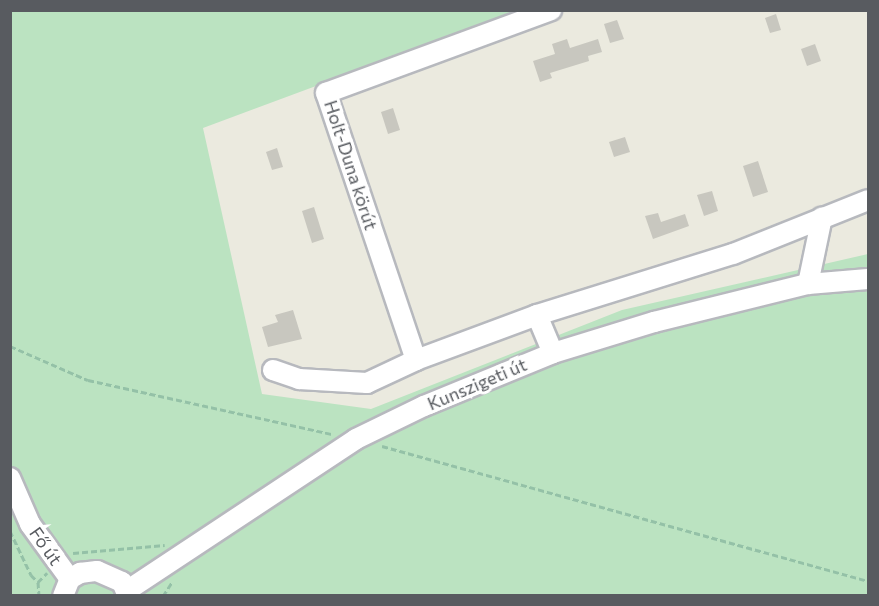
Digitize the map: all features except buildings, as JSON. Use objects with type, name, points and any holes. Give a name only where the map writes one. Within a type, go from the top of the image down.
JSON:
[{"type":"street","name":"Holt-Duna körút","points":[[416,360],[326,93],[550,10]]},
{"type":"street","points":[[273,370],[299,379],[367,384],[416,360],[537,315],[733,254],[868,200]]},
{"type":"street","points":[[808,284],[822,217]]},
{"type":"street","name":"Kunszigeti út","points":[[67,587],[80,573],[106,573],[122,582],[128,593],[197,543],[356,439],[424,406],[553,352],[654,322],[808,284],[868,279]]},
{"type":"street","points":[[537,315],[553,352]]},
{"type":"street","name":"Fő út","points":[[10,478],[30,524],[57,563],[67,587]]},
{"type":"path","points":[[10,346],[88,380],[307,428]]},
{"type":"path","points":[[406,453],[868,581]]},
{"type":"path","points":[[10,531],[31,575],[38,582],[39,596]]},
{"type":"path","points":[[38,582],[70,554],[197,543]]},
{"type":"green space","points":[[10,11],[518,11],[203,128],[262,394],[371,409],[622,310],[868,254],[868,595],[11,595]]}]
